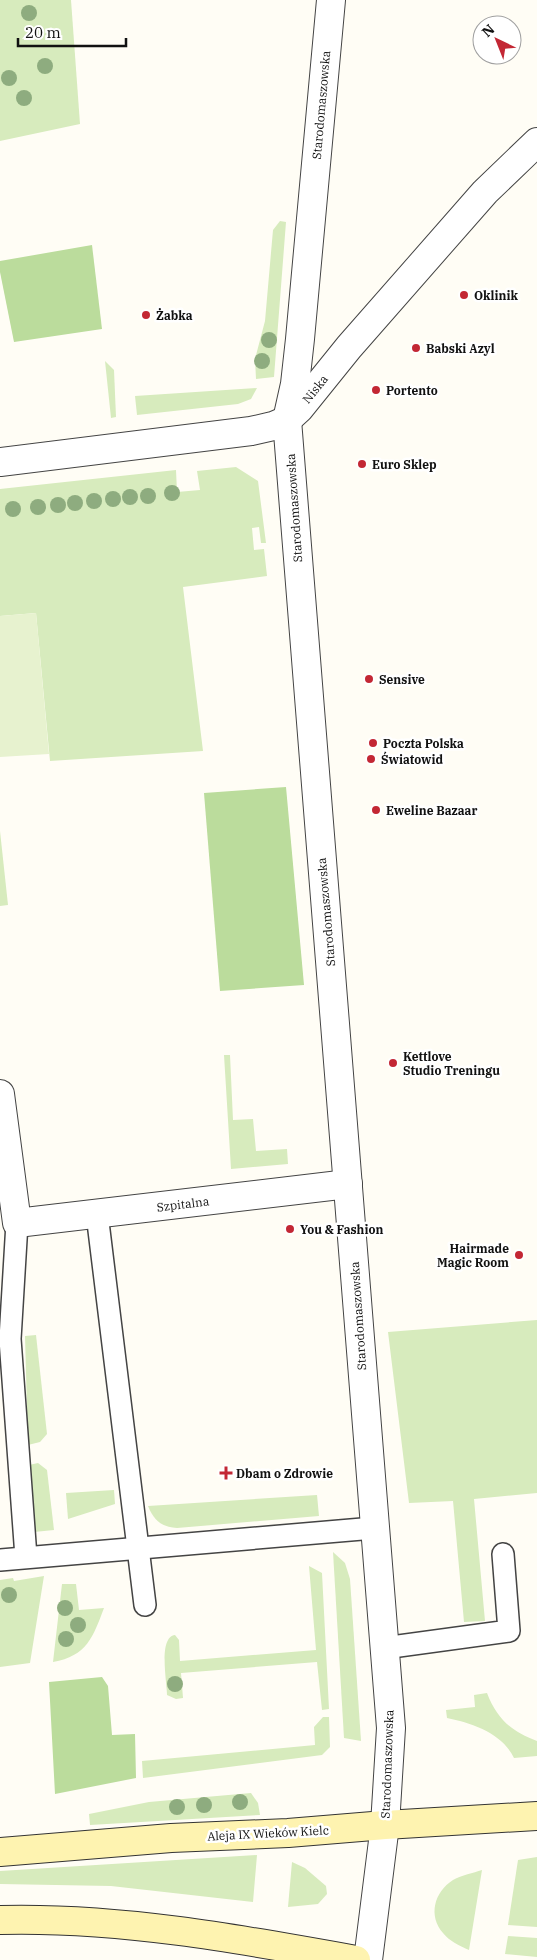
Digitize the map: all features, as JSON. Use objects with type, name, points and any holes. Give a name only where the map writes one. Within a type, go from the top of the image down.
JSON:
[{"type":"main road","name":"Aleja IX Wieków Kielc","points":[[0,1852],[171,1838],[288,1833],[537,1816]]},
{"type":"main road","points":[[0,1920],[33,1919],[132,1926],[237,1939],[356,1960]]},
{"type":"street","name":"Starodomaszowska","points":[[331,0],[300,339],[295,384],[287,420],[391,1728],[385,1825],[368,1960]]},
{"type":"street","name":"Niska","points":[[0,462],[251,431],[273,426],[287,420],[300,409],[349,347],[479,199],[537,144]]},
{"type":"street","points":[[0,1094],[17,1224]]},
{"type":"street","name":"Szpitalna","points":[[17,1224],[348,1184]]},
{"type":"lane","points":[[97,1214],[145,1605]]},
{"type":"lane","points":[[17,1224],[10,1339],[26,1557]]},
{"type":"lane","points":[[0,1560],[374,1528]]},
{"type":"lane","points":[[384,1648],[509,1631],[503,1554]]},
{"type":"green space","points":[[0,0],[71,0],[80,124],[0,141]]},
{"type":"green space","points":[[280,221],[286,222],[274,377],[256,379],[255,359],[265,321],[273,230]]},
{"type":"green space","points":[[92,245],[102,329],[14,342],[0,272],[0,261]]},
{"type":"green space","points":[[105,361],[114,370],[116,417],[111,418]]},
{"type":"green space","points":[[257,388],[251,399],[238,404],[137,415],[135,396]]},
{"type":"green space","points":[[236,467],[258,481],[266,543],[261,543],[259,527],[252,528],[254,550],[264,549],[267,576],[183,587],[203,751],[50,761],[36,613],[0,616],[0,489],[176,470],[177,492],[200,490],[197,471]]},
{"type":"green space","points":[[36,613],[49,754],[0,757],[0,616]]},
{"type":"green space","points":[[286,787],[304,985],[220,991],[204,793]]},
{"type":"green space","points":[[0,831],[8,905],[0,906]]},
{"type":"green space","points":[[224,1055],[230,1055],[233,1120],[253,1119],[256,1151],[287,1149],[288,1164],[231,1169]]},
{"type":"green space","points":[[537,1320],[537,1493],[474,1499],[485,1621],[464,1622],[453,1501],[409,1503],[388,1332]]},
{"type":"green space","points":[[36,1335],[47,1434],[40,1442],[28,1445],[25,1336]]},
{"type":"green space","points":[[38,1463],[47,1470],[54,1530],[34,1532],[29,1465]]},
{"type":"green space","points":[[114,1490],[115,1504],[68,1519],[66,1493]]},
{"type":"green space","points":[[317,1495],[319,1516],[177,1528],[163,1525],[159,1522],[153,1516],[148,1506]]},
{"type":"green space","points":[[333,1552],[345,1563],[350,1579],[361,1741],[344,1738]]},
{"type":"green space","points":[[309,1566],[322,1573],[329,1709],[322,1710],[317,1662],[181,1673],[183,1698],[176,1699],[167,1695],[165,1651],[170,1638],[175,1635],[179,1640],[180,1661],[316,1650]]},
{"type":"green space","points":[[44,1576],[30,1663],[0,1667],[0,1580],[13,1578],[14,1581]]},
{"type":"green space","points":[[62,1584],[76,1584],[79,1610],[104,1608],[87,1644],[74,1655],[53,1662]]},
{"type":"green space","points":[[102,1677],[108,1686],[112,1735],[135,1734],[136,1778],[55,1794],[49,1682]]},
{"type":"green space","points":[[487,1693],[506,1723],[513,1729],[537,1741],[537,1756],[514,1758],[502,1742],[485,1730],[447,1718],[446,1710],[475,1707],[474,1695]]},
{"type":"green space","points":[[323,1717],[329,1717],[330,1747],[322,1755],[143,1778],[142,1761],[315,1745],[314,1727]]},
{"type":"green space","points":[[251,1793],[258,1803],[260,1815],[90,1825],[89,1814],[149,1802]]},
{"type":"green space","points":[[257,1855],[253,1902],[111,1886],[0,1884],[0,1871]]},
{"type":"green space","points":[[537,1857],[537,1927],[508,1925],[518,1860]]},
{"type":"green space","points":[[292,1862],[305,1868],[326,1886],[327,1894],[318,1904],[288,1907]]},
{"type":"green space","points":[[482,1870],[469,1950],[445,1936],[438,1926],[435,1905],[446,1885],[464,1875]]},
{"type":"green space","points":[[508,1936],[537,1938],[537,1957],[505,1954]]},
{"type":"place","name":"Oklinik","points":[[464,295]]},
{"type":"place","name":"Żabka","points":[[146,315]]},
{"type":"place","name":"Babski Azyl","points":[[416,348]]},
{"type":"place","name":"Portento","points":[[376,390]]},
{"type":"place","name":"Euro Sklep","points":[[362,464]]},
{"type":"place","name":"Sensive","points":[[369,679]]},
{"type":"place","name":"Poczta Polska","points":[[373,743]]},
{"type":"place","name":"Światowid","points":[[371,759]]},
{"type":"place","name":"Eweline Bazaar","points":[[376,810]]},
{"type":"place","name":"Kettlove Studio Treningu","points":[[393,1063]]},
{"type":"place","name":"You & Fashion","points":[[290,1229]]},
{"type":"place","name":"Hairmade Magic Room","points":[[519,1255]]},
{"type":"place","name":"Dbam o Zdrowie","points":[[226,1473]]}]
